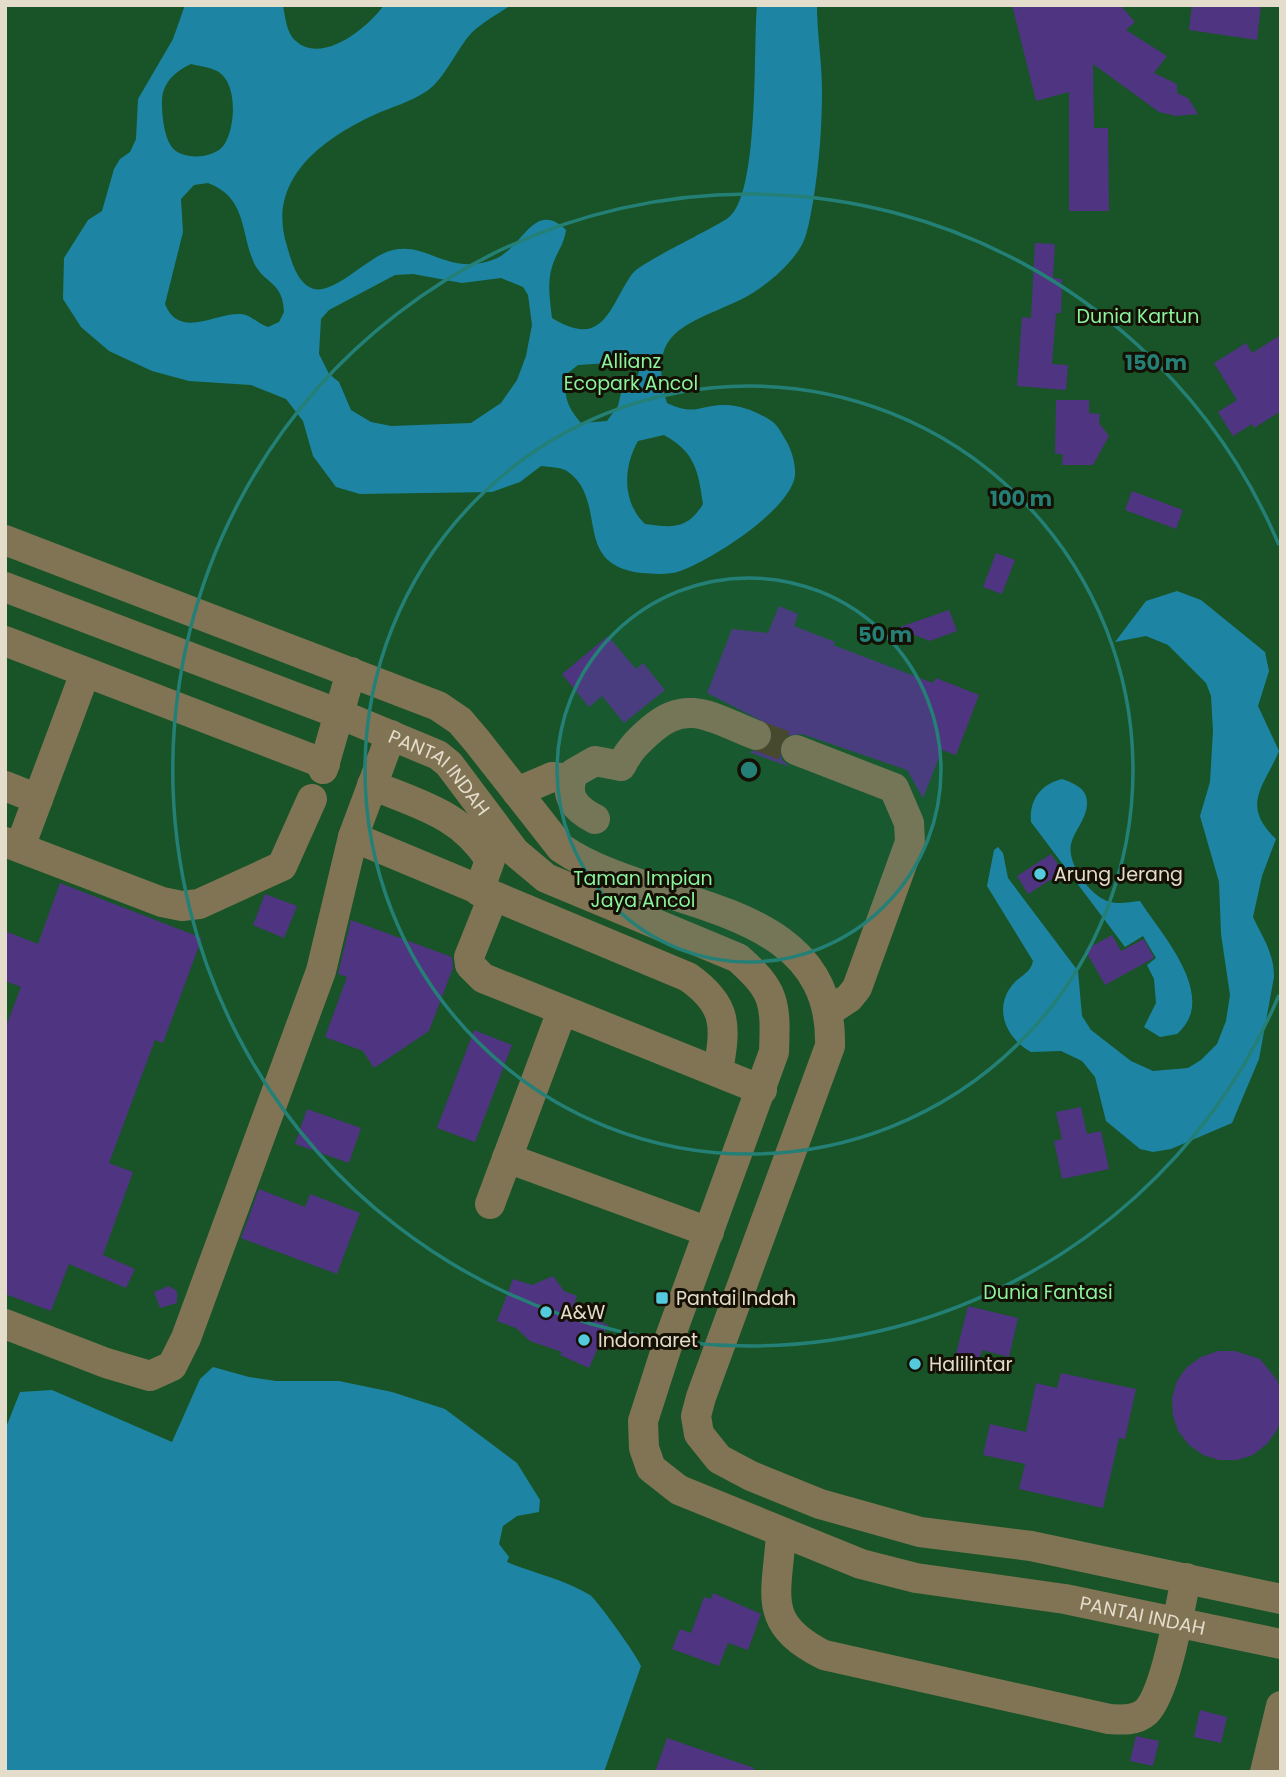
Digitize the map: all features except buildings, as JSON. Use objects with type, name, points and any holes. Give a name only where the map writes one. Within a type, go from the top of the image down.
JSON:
[{"type":"street","name":"PANTAI INDAH","points":[[5,540],[438,706],[460,722],[561,848],[581,862],[714,909],[781,940],[796,951],[814,973],[829,1011],[830,1046],[696,1416],[699,1434],[719,1459],[734,1469],[874,1521],[920,1532],[1031,1546],[1281,1599]]},
{"type":"street","name":"PANTAI INDAH","points":[[5,587],[337,713],[438,755],[449,764],[515,852],[546,878],[738,958],[763,980],[770,995],[775,1028],[774,1052],[669,1340],[643,1421],[644,1448],[651,1468],[679,1490],[781,1534],[861,1564],[916,1578],[1065,1599],[1281,1644]]},
{"type":"street","points":[[5,641],[324,766],[337,713],[351,672]]},
{"type":"street","points":[[85,673],[38,799],[12,844],[162,902],[182,906],[199,904],[282,866],[312,799]]},
{"type":"street","points":[[594,819],[576,807],[570,799],[570,779],[583,765],[594,761],[621,766],[630,748],[662,720],[681,711],[693,711],[755,735]]},
{"type":"street","points":[[5,1324],[106,1363],[150,1376],[173,1366],[186,1338],[321,971],[353,837],[391,735]]},
{"type":"street","points":[[796,750],[894,788],[909,823],[910,842],[857,988],[849,998],[829,1011]]},
{"type":"street","points":[[517,792],[552,777],[570,779]]},
{"type":"street","points":[[372,785],[454,819],[480,843],[490,860],[486,894],[469,957],[470,965],[483,978],[762,1090]]},
{"type":"street","points":[[5,786],[38,799]]},
{"type":"street","points":[[353,837],[668,967],[703,987],[715,1000],[725,1029],[719,1071]]},
{"type":"street","points":[[490,1204],[562,1011]]},
{"type":"street","points":[[507,1158],[709,1232]]},
{"type":"street","points":[[781,1534],[776,1604],[785,1629],[802,1643],[824,1654],[1075,1714],[1127,1720],[1144,1714],[1157,1698],[1186,1577]]},
{"type":"street","points":[[1265,1772],[1281,1706]]},
{"type":"green space","name":"Taman Impian Jaya Ancol","points":[[5,5],[1281,5],[1281,1772],[5,1772]]},
{"type":"water","points":[[185,5],[283,5],[292,37],[303,46],[315,49],[342,42],[355,34],[384,5],[511,5],[472,32],[439,80],[427,91],[354,125],[317,150],[302,166],[291,183],[284,202],[282,223],[287,246],[303,282],[314,289],[323,289],[393,250],[417,251],[465,264],[495,259],[537,223],[545,220],[555,222],[566,230],[550,273],[552,318],[569,327],[583,329],[594,327],[603,320],[632,274],[638,269],[728,218],[738,204],[750,152],[757,5],[817,5],[822,79],[821,132],[813,202],[803,243],[781,271],[757,290],[687,325],[675,334],[666,345],[662,360],[662,379],[667,403],[690,410],[723,405],[736,406],[756,412],[777,426],[789,447],[795,471],[790,488],[780,503],[748,532],[710,557],[680,571],[642,573],[620,568],[606,558],[598,545],[587,498],[580,484],[567,471],[541,466],[520,482],[492,492],[360,494],[336,487],[313,456],[303,421],[286,399],[251,385],[189,381],[152,371],[109,351],[81,327],[63,299],[64,258],[88,220],[102,211],[114,169],[120,159],[130,152],[136,139],[138,99],[173,39]],"holes":[[[191,64],[217,71],[229,85],[233,105],[231,127],[224,145],[213,153],[197,156],[182,154],[171,146],[165,131],[162,109],[164,90],[174,75]],[[208,183],[221,189],[236,206],[254,263],[277,288],[283,302],[284,312],[279,322],[268,327],[239,314],[188,323],[171,314],[165,304],[183,232],[181,199],[194,185]],[[413,274],[462,283],[501,278],[523,287],[528,295],[532,325],[526,356],[517,380],[501,403],[471,423],[391,426],[371,422],[351,410],[339,382],[329,374],[319,354],[321,319],[329,310],[395,275]],[[624,362],[634,364],[639,371],[636,382],[621,393],[618,406],[607,421],[581,423],[567,400],[568,373],[578,365]],[[664,435],[689,455],[697,472],[703,504],[692,518],[679,525],[664,526],[645,524],[637,515],[627,484],[633,451],[638,441]]]},
{"type":"water","points":[[1177,591],[1201,600],[1265,652],[1269,671],[1258,706],[1279,751],[1258,796],[1257,806],[1265,827],[1276,839],[1262,876],[1253,917],[1270,953],[1274,977],[1259,1059],[1232,1123],[1171,1149],[1153,1152],[1140,1149],[1106,1121],[1095,1077],[1082,1061],[1061,1051],[1031,1052],[1014,1039],[1008,1030],[1003,1011],[1004,1001],[1008,991],[1028,971],[1033,961],[987,886],[994,850],[998,847],[1003,853],[1008,878],[1078,971],[1082,1016],[1091,1030],[1131,1061],[1153,1071],[1188,1068],[1201,1060],[1217,1044],[1226,1021],[1230,995],[1221,934],[1219,882],[1200,816],[1210,782],[1213,731],[1211,696],[1206,683],[1168,645],[1146,636],[1115,642],[1146,601]]},
{"type":"water","points":[[1062,779],[1079,787],[1087,798],[1085,814],[1071,844],[1072,860],[1081,877],[1093,892],[1107,901],[1140,901],[1182,966],[1190,984],[1192,1002],[1189,1019],[1177,1034],[1160,1037],[1144,1027],[1156,1003],[1154,979],[1147,965],[1156,958],[1143,936],[1125,947],[1031,822],[1032,807],[1038,794],[1048,785]]},
{"type":"water","points":[[213,1367],[276,1381],[339,1381],[392,1392],[445,1409],[517,1463],[540,1500],[539,1512],[517,1516],[503,1526],[499,1544],[509,1557],[507,1562],[590,1595],[641,1666],[604,1772],[5,1772],[5,1430],[20,1392],[52,1390],[172,1442],[200,1379]]},
{"type":"tunnel","points":[[756,735],[796,750]]},
{"type":"place","name":"Arung Jerang","points":[[1040,874]]},
{"type":"place","name":"Pantai Indah","points":[[662,1298]]},
{"type":"place","name":"A&W","points":[[546,1312]]},
{"type":"place","name":"Indomaret","points":[[584,1340]]},
{"type":"place","name":"Halilintar","points":[[915,1364]]},
{"type":"park label","name":"Dunia Kartun","points":[[1138,316]]},
{"type":"park label","name":"Allianz Ecopark Ancol","points":[[631,372]]},
{"type":"park label","name":"Dunia Fantasi","points":[[1048,1292]]}]
